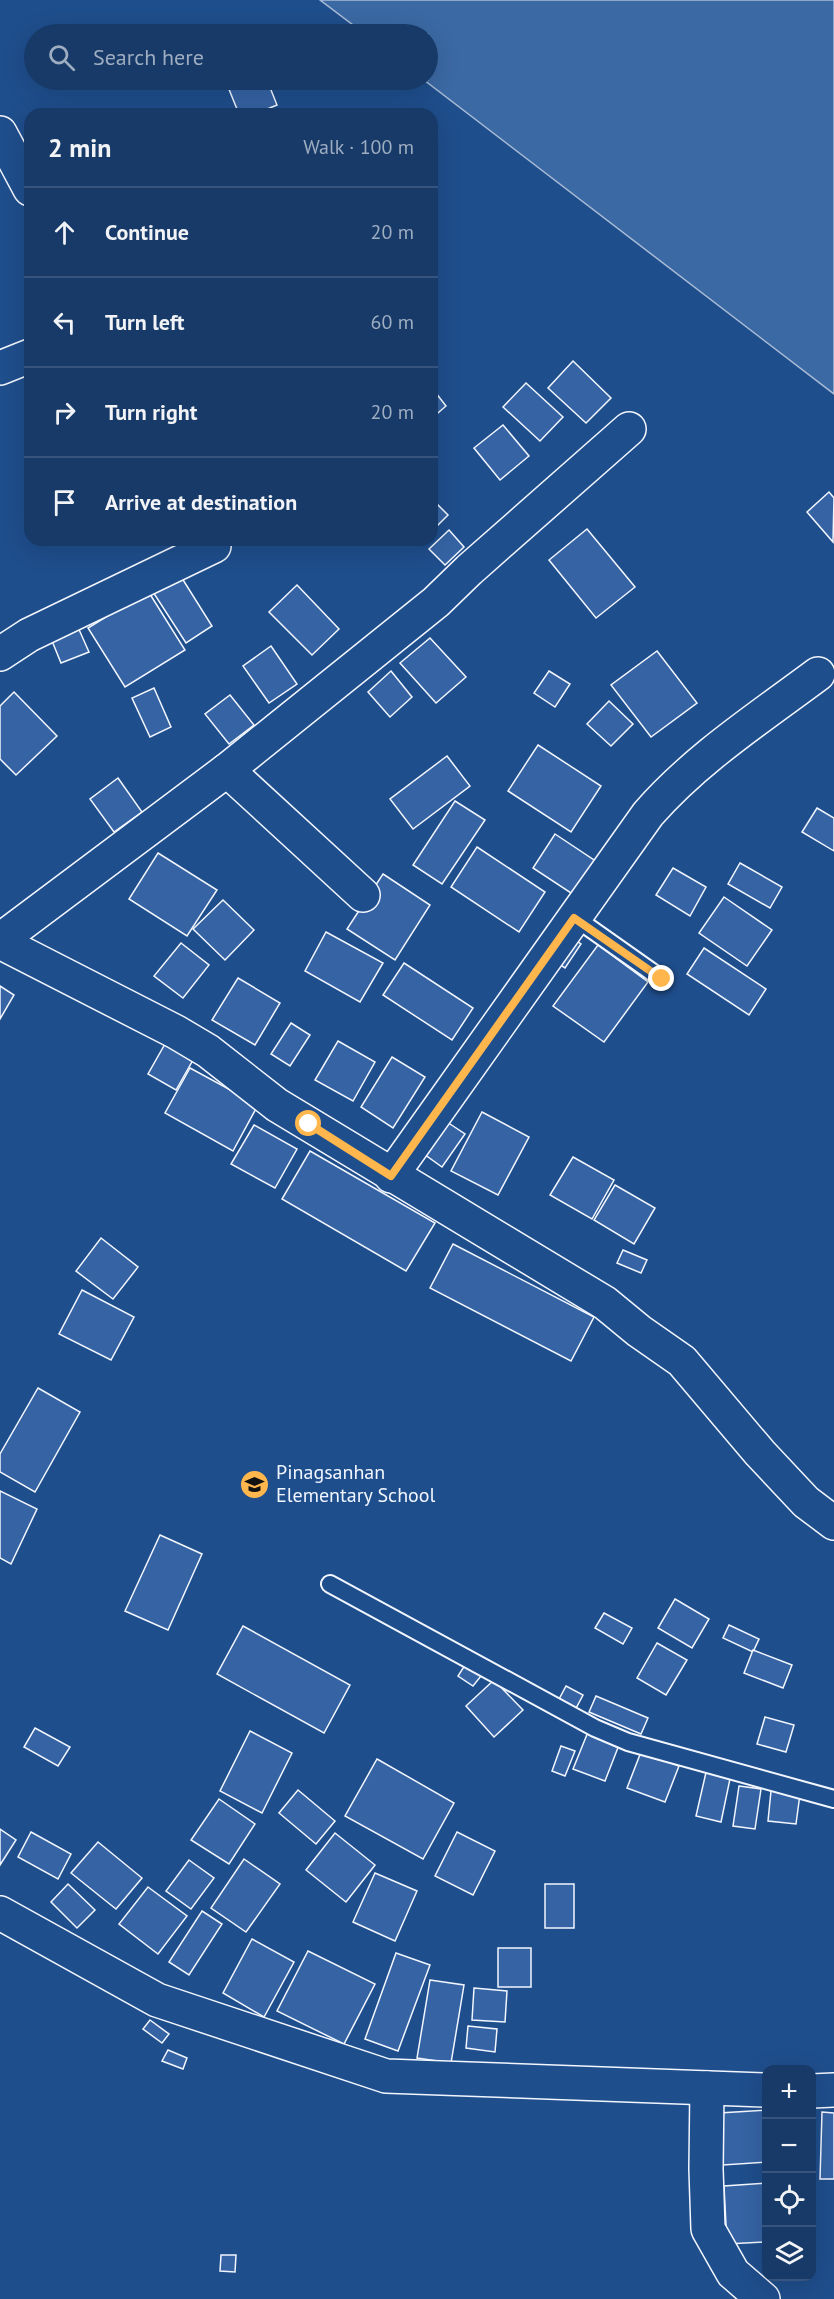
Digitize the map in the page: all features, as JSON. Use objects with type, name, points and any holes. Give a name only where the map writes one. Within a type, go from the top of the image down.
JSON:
[{"type":"street","points":[[0,133],[24,178]]},
{"type":"street","points":[[0,368],[24,358]]},
{"type":"street","points":[[629,429],[469,570],[436,602],[227,770],[0,941],[192,1041],[278,1106],[605,1303],[639,1331],[682,1361],[760,1453],[806,1502],[834,1523]]},
{"type":"street","points":[[0,654],[29,635],[214,546]]},
{"type":"street","points":[[391,1176],[648,814],[669,790],[699,764],[818,674]]},
{"type":"street","points":[[227,770],[363,895]]},
{"type":"street","points":[[0,1913],[157,2000],[386,2076],[762,2090]]},
{"type":"street","points":[[707,2088],[708,2229],[733,2273],[763,2299]]},
{"type":"street","points":[[816,2091],[834,2090]]},
{"type":"lane","points":[[574,918],[662,979]]},
{"type":"lane","points":[[330,1584],[603,1731],[628,1742],[834,1799]]},
{"type":"water","points":[[320,0],[834,0],[834,394],[437,90],[438,24],[352,24]]},
{"type":"building","points":[[229,90],[271,90],[277,105],[270,108],[237,108]]},
{"type":"building","points":[[573,361],[611,398],[586,423],[548,388]]},
{"type":"building","points":[[526,383],[563,417],[540,441],[503,407]]},
{"type":"building","points":[[438,396],[446,406],[438,413]]},
{"type":"building","points":[[503,425],[529,456],[500,480],[474,448]]},
{"type":"building","points":[[829,492],[834,498],[833,542],[807,512]]},
{"type":"building","points":[[438,505],[448,515],[438,525]]},
{"type":"building","points":[[587,529],[635,587],[596,618],[549,560]]},
{"type":"building","points":[[449,530],[464,547],[445,565],[429,549],[432,546],[438,546],[438,540]]},
{"type":"building","points":[[180,575],[212,626],[186,643],[153,592]]},
{"type":"building","points":[[297,585],[339,629],[312,655],[269,612]]},
{"type":"building","points":[[148,591],[185,650],[125,687],[88,628]]},
{"type":"building","points":[[77,625],[89,652],[61,663],[50,636]]},
{"type":"building","points":[[430,638],[466,677],[436,703],[400,663]]},
{"type":"building","points":[[271,646],[297,684],[269,703],[243,666]]},
{"type":"building","points":[[657,651],[697,703],[651,737],[611,685]]},
{"type":"building","points":[[391,671],[412,697],[390,717],[368,692]]},
{"type":"building","points":[[549,671],[570,684],[555,707],[534,693]]},
{"type":"building","points":[[154,688],[171,727],[150,737],[132,698]]},
{"type":"building","points":[[14,692],[57,736],[16,775],[0,759],[0,706]]},
{"type":"building","points":[[230,695],[254,725],[229,744],[205,714]]},
{"type":"building","points":[[609,701],[633,724],[611,746],[587,724]]},
{"type":"building","points":[[538,745],[601,786],[571,832],[508,791]]},
{"type":"building","points":[[447,756],[470,786],[413,829],[390,799]]},
{"type":"building","points":[[118,778],[142,812],[114,832],[90,799]]},
{"type":"building","points":[[455,801],[485,820],[442,884],[413,865]]},
{"type":"building","points":[[817,808],[834,818],[834,851],[802,832]]},
{"type":"building","points":[[555,834],[597,862],[574,895],[533,868]]},
{"type":"building","points":[[477,847],[545,892],[519,932],[451,887]]},
{"type":"building","points":[[158,853],[217,890],[187,936],[129,899]]},
{"type":"building","points":[[740,863],[782,887],[770,908],[728,884]]},
{"type":"building","points":[[673,868],[706,887],[690,916],[656,895]]},
{"type":"building","points":[[383,874],[430,905],[395,960],[347,929]]},
{"type":"building","points":[[724,897],[772,930],[747,966],[699,933]]},
{"type":"building","points":[[223,900],[254,930],[225,960],[193,929]]},
{"type":"building","points":[[326,932],[383,963],[360,1002],[305,971]]},
{"type":"building","points":[[567,934],[581,944],[565,968],[551,959]]},
{"type":"building","points":[[181,943],[209,965],[183,998],[154,976]]},
{"type":"building","points":[[598,945],[648,982],[604,1042],[553,1006]]},
{"type":"building","points":[[704,948],[766,989],[749,1015],[687,974]]},
{"type":"building","points":[[404,963],[473,1008],[452,1040],[383,995]]},
{"type":"building","points":[[238,978],[280,1003],[255,1045],[212,1020]]},
{"type":"building","points":[[0,986],[14,995],[0,1019]]},
{"type":"building","points":[[291,1023],[310,1035],[290,1066],[271,1054]]},
{"type":"building","points":[[338,1041],[375,1062],[353,1101],[315,1080]]},
{"type":"building","points":[[165,1044],[193,1060],[176,1090],[148,1074]]},
{"type":"building","points":[[392,1057],[425,1077],[393,1128],[361,1107]]},
{"type":"building","points":[[190,1068],[258,1105],[233,1151],[165,1113]]},
{"type":"building","points":[[482,1112],[529,1137],[498,1195],[451,1171]]},
{"type":"building","points":[[447,1122],[465,1134],[442,1167],[424,1154]]},
{"type":"building","points":[[254,1125],[297,1149],[275,1188],[231,1164]]},
{"type":"building","points":[[310,1151],[435,1223],[406,1271],[282,1199]]},
{"type":"building","points":[[573,1157],[614,1180],[592,1219],[550,1195]]},
{"type":"building","points":[[615,1185],[655,1208],[634,1244],[594,1220]]},
{"type":"building","points":[[101,1238],[138,1267],[113,1299],[76,1271]]},
{"type":"building","points":[[453,1244],[594,1317],[571,1361],[430,1288]]},
{"type":"building","points":[[623,1250],[647,1260],[641,1273],[617,1263]]},
{"type":"building","points":[[82,1290],[134,1317],[111,1360],[59,1334]]},
{"type":"building","points":[[38,1388],[80,1412],[35,1492],[0,1472],[0,1454]]},
{"type":"building","points":[[0,1491],[37,1509],[11,1564],[0,1558]]},
{"type":"building","points":[[160,1535],[202,1554],[168,1630],[125,1611]]},
{"type":"building","points":[[675,1599],[709,1619],[692,1648],[658,1628]]},
{"type":"building","points":[[604,1613],[632,1628],[623,1644],[595,1628]]},
{"type":"building","points":[[729,1625],[759,1639],[753,1652],[723,1638]]},
{"type":"building","points":[[243,1626],[350,1685],[324,1733],[217,1674]]},
{"type":"building","points":[[657,1643],[687,1660],[666,1695],[637,1678]]},
{"type":"building","points":[[753,1650],[792,1665],[783,1688],[744,1673]]},
{"type":"building","points":[[465,1665],[481,1676],[473,1686],[458,1676]]},
{"type":"building","points":[[494,1680],[523,1710],[494,1737],[466,1706]]},
{"type":"building","points":[[566,1686],[583,1695],[574,1712],[557,1703]]},
{"type":"building","points":[[596,1696],[648,1718],[641,1734],[589,1712]]},
{"type":"building","points":[[765,1717],[794,1725],[786,1752],[757,1744]]},
{"type":"building","points":[[35,1728],[70,1747],[58,1766],[24,1747]]},
{"type":"building","points":[[250,1731],[292,1753],[262,1813],[220,1791]]},
{"type":"building","points":[[588,1732],[619,1745],[605,1781],[573,1769]]},
{"type":"building","points":[[561,1746],[575,1751],[565,1776],[552,1771]]},
{"type":"building","points":[[641,1752],[679,1766],[665,1802],[627,1788]]},
{"type":"building","points":[[377,1759],[454,1803],[423,1859],[345,1816]]},
{"type":"building","points":[[707,1768],[731,1774],[721,1822],[696,1816]]},
{"type":"building","points":[[739,1786],[761,1789],[755,1829],[733,1826]]},
{"type":"building","points":[[298,1790],[335,1821],[316,1844],[279,1813]]},
{"type":"building","points":[[771,1791],[800,1794],[796,1824],[768,1821]]},
{"type":"building","points":[[219,1799],[255,1824],[229,1864],[191,1840]]},
{"type":"building","points":[[0,1829],[16,1840],[0,1865]]},
{"type":"building","points":[[31,1832],[71,1854],[58,1879],[18,1857]]},
{"type":"building","points":[[457,1832],[495,1851],[473,1895],[435,1876]]},
{"type":"building","points":[[335,1833],[375,1865],[346,1902],[306,1870]]},
{"type":"building","points":[[98,1842],[142,1878],[116,1909],[71,1873]]},
{"type":"building","points":[[244,1859],[280,1884],[246,1932],[211,1908]]},
{"type":"building","points":[[189,1860],[214,1878],[191,1909],[166,1891]]},
{"type":"building","points":[[375,1873],[417,1891],[395,1941],[353,1922]]},
{"type":"building","points":[[68,1884],[95,1910],[77,1928],[51,1902]]},
{"type":"building","points":[[545,1884],[574,1884],[574,1928],[545,1928]]},
{"type":"building","points":[[148,1887],[187,1916],[158,1954],[119,1924]]},
{"type":"building","points":[[202,1911],[222,1924],[189,1975],[169,1962]]},
{"type":"building","points":[[252,1939],[294,1962],[264,2017],[223,1993]]},
{"type":"building","points":[[498,1948],[531,1948],[531,1987],[498,1987]]},
{"type":"building","points":[[308,1951],[375,1984],[344,2044],[277,2011]]},
{"type":"building","points":[[396,1953],[430,1965],[398,2051],[365,2039]]},
{"type":"building","points":[[430,1980],[464,1985],[451,2063],[417,2058]]},
{"type":"building","points":[[474,1988],[507,1991],[505,2022],[472,2020]]},
{"type":"building","points":[[150,2020],[169,2034],[162,2043],[143,2029]]},
{"type":"building","points":[[468,2026],[497,2029],[495,2052],[466,2048]]},
{"type":"building","points":[[168,2050],[187,2058],[183,2069],[162,2061]]},
{"type":"building","points":[[762,2110],[762,2162],[723,2165],[719,2113]]},
{"type":"building","points":[[822,2112],[834,2113],[834,2179],[820,2179]]},
{"type":"building","points":[[762,2183],[762,2242],[727,2244],[724,2186]]},
{"type":"building","points":[[221,2255],[236,2255],[235,2272],[220,2271]]},
{"type":"place","name":"Pinagsanhan Elementary School","points":[[255,1484]]},
{"type":"route","points":[[309,1124],[391,1176],[574,918],[662,979]]}]
